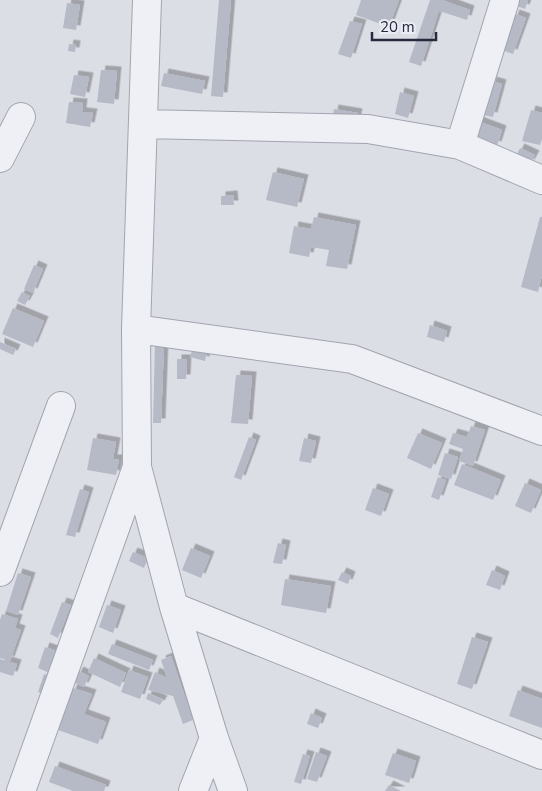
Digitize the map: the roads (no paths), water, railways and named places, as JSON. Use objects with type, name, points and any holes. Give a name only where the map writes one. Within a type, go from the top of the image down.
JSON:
[{"type":"street","points":[[147,0],[136,329],[137,467],[174,607],[214,738],[233,791]]},
{"type":"street","points":[[460,145],[506,0]]},
{"type":"street","points":[[0,158],[21,117]]},
{"type":"street","points":[[143,124],[368,129],[460,145],[542,180]]},
{"type":"street","points":[[136,329],[352,359],[542,431]]},
{"type":"street","points":[[0,572],[62,406]]},
{"type":"street","points":[[21,791],[137,467]]},
{"type":"street","points":[[174,607],[542,754]]},
{"type":"street","points":[[193,791],[214,738]]}]
